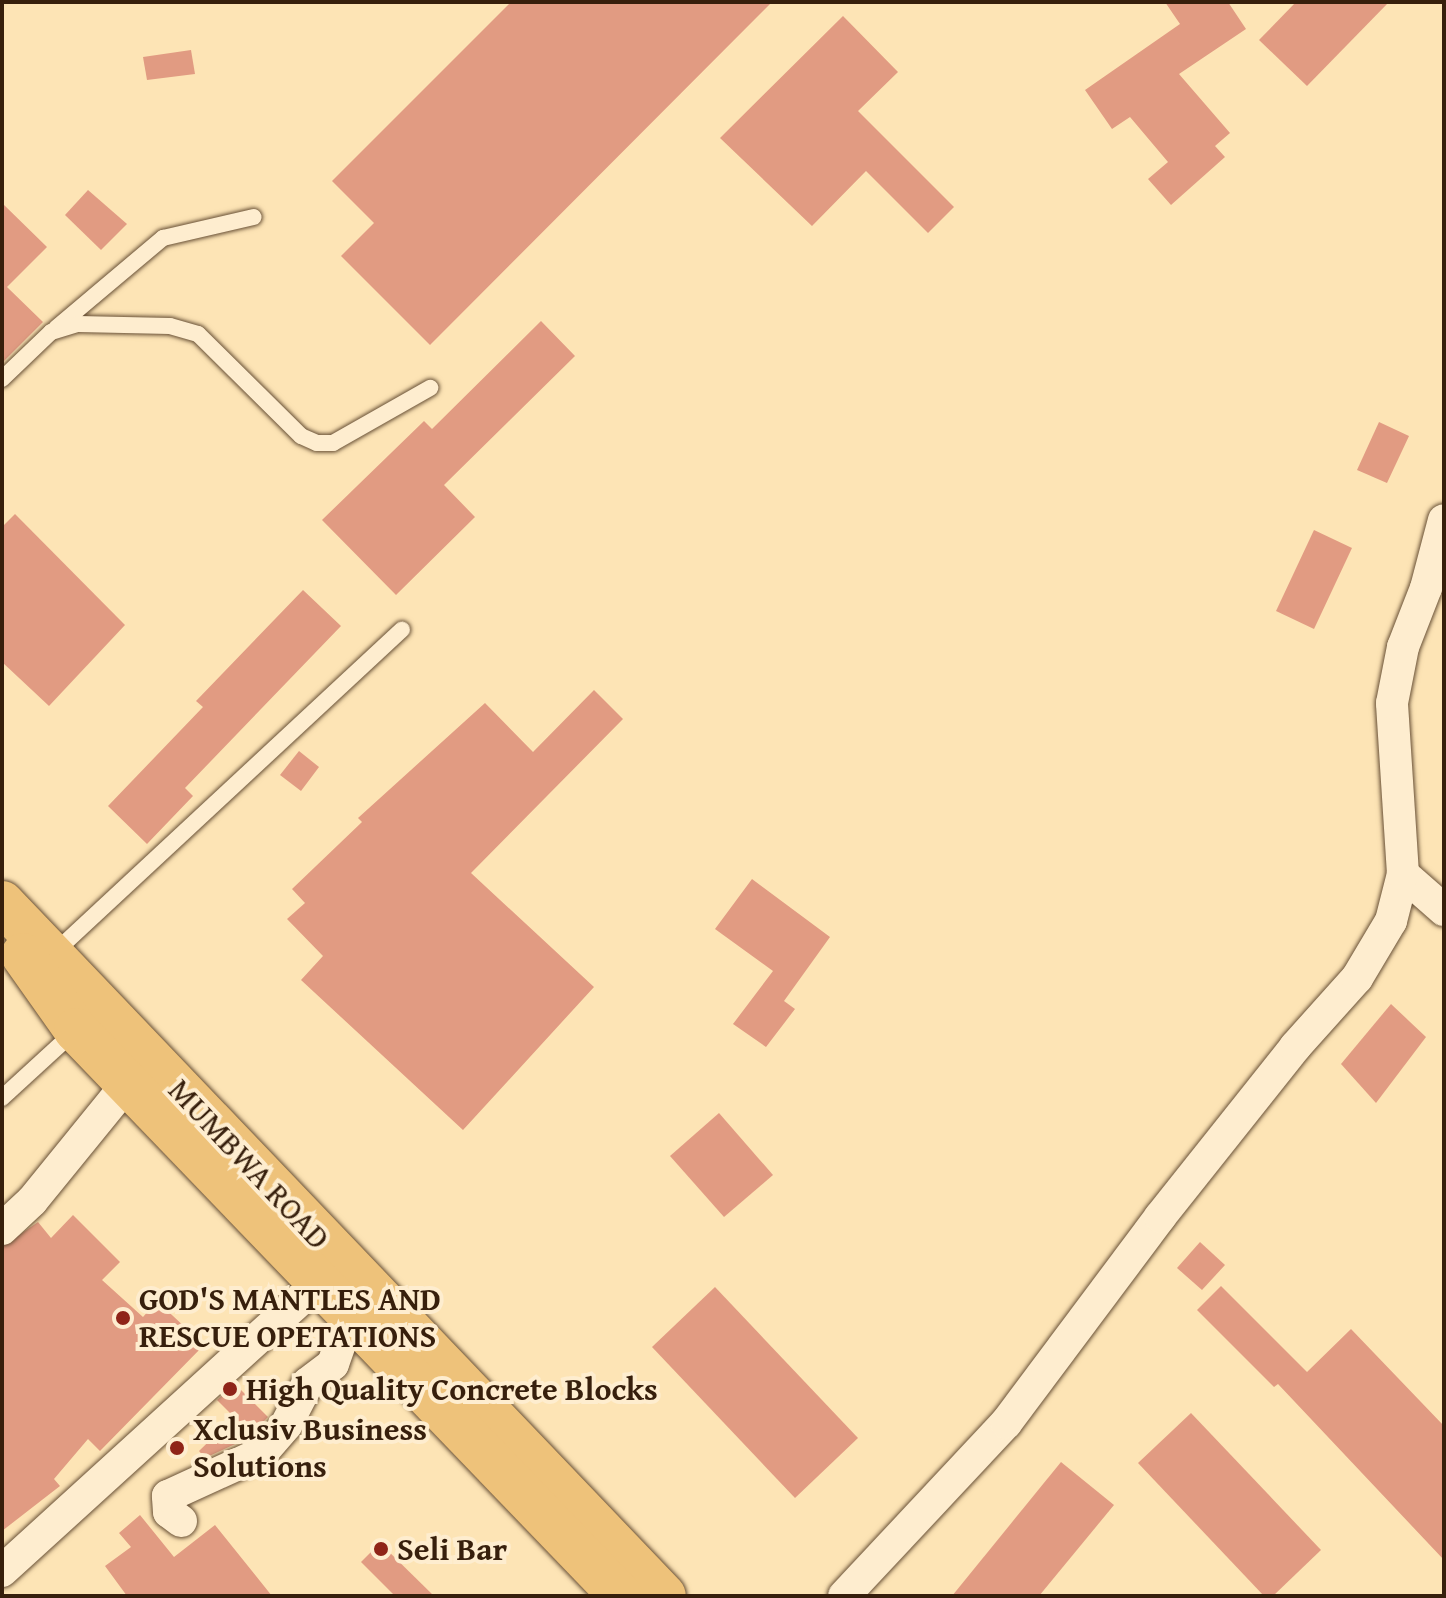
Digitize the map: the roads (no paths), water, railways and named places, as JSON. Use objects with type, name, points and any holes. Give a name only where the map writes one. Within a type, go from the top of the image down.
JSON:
[{"type":"main road","name":"MUMBWA ROAD","points":[[2,903],[367,1291],[664,1596]]},
{"type":"main road","name":"MUMBWA ROAD","points":[[2,926],[76,1030],[349,1318],[621,1596]]},
{"type":"street","points":[[844,1596],[1006,1423],[1169,1205],[1357,978],[1391,921],[1403,874],[1392,703],[1403,647],[1426,588],[1444,520]]},
{"type":"street","points":[[1403,874],[1444,910]]},
{"type":"street","points":[[2,1229],[32,1201],[127,1084]]},
{"type":"street","points":[[2,1571],[317,1284]]},
{"type":"street","points":[[181,1521],[169,1512],[168,1496],[262,1453],[286,1425],[308,1383],[333,1364],[349,1318]]},
{"type":"lane","points":[[2,379],[51,332],[163,238],[254,217]]},
{"type":"lane","points":[[51,332],[98,323],[170,326],[198,334],[301,436],[317,443],[333,443],[430,388]]},
{"type":"lane","points":[[53,954],[402,630]]},
{"type":"lane","points":[[2,1098],[76,1030]]},
{"type":"place","name":"GOD'S MANTLES AND RESCUE OPETATIONS","points":[[123,1318]]},
{"type":"place","name":"High Quality Concrete Blocks","points":[[230,1389]]},
{"type":"place","name":"Xclusiv Business Solutions","points":[[177,1448]]},
{"type":"place","name":"Seli Bar","points":[[381,1549]]}]
